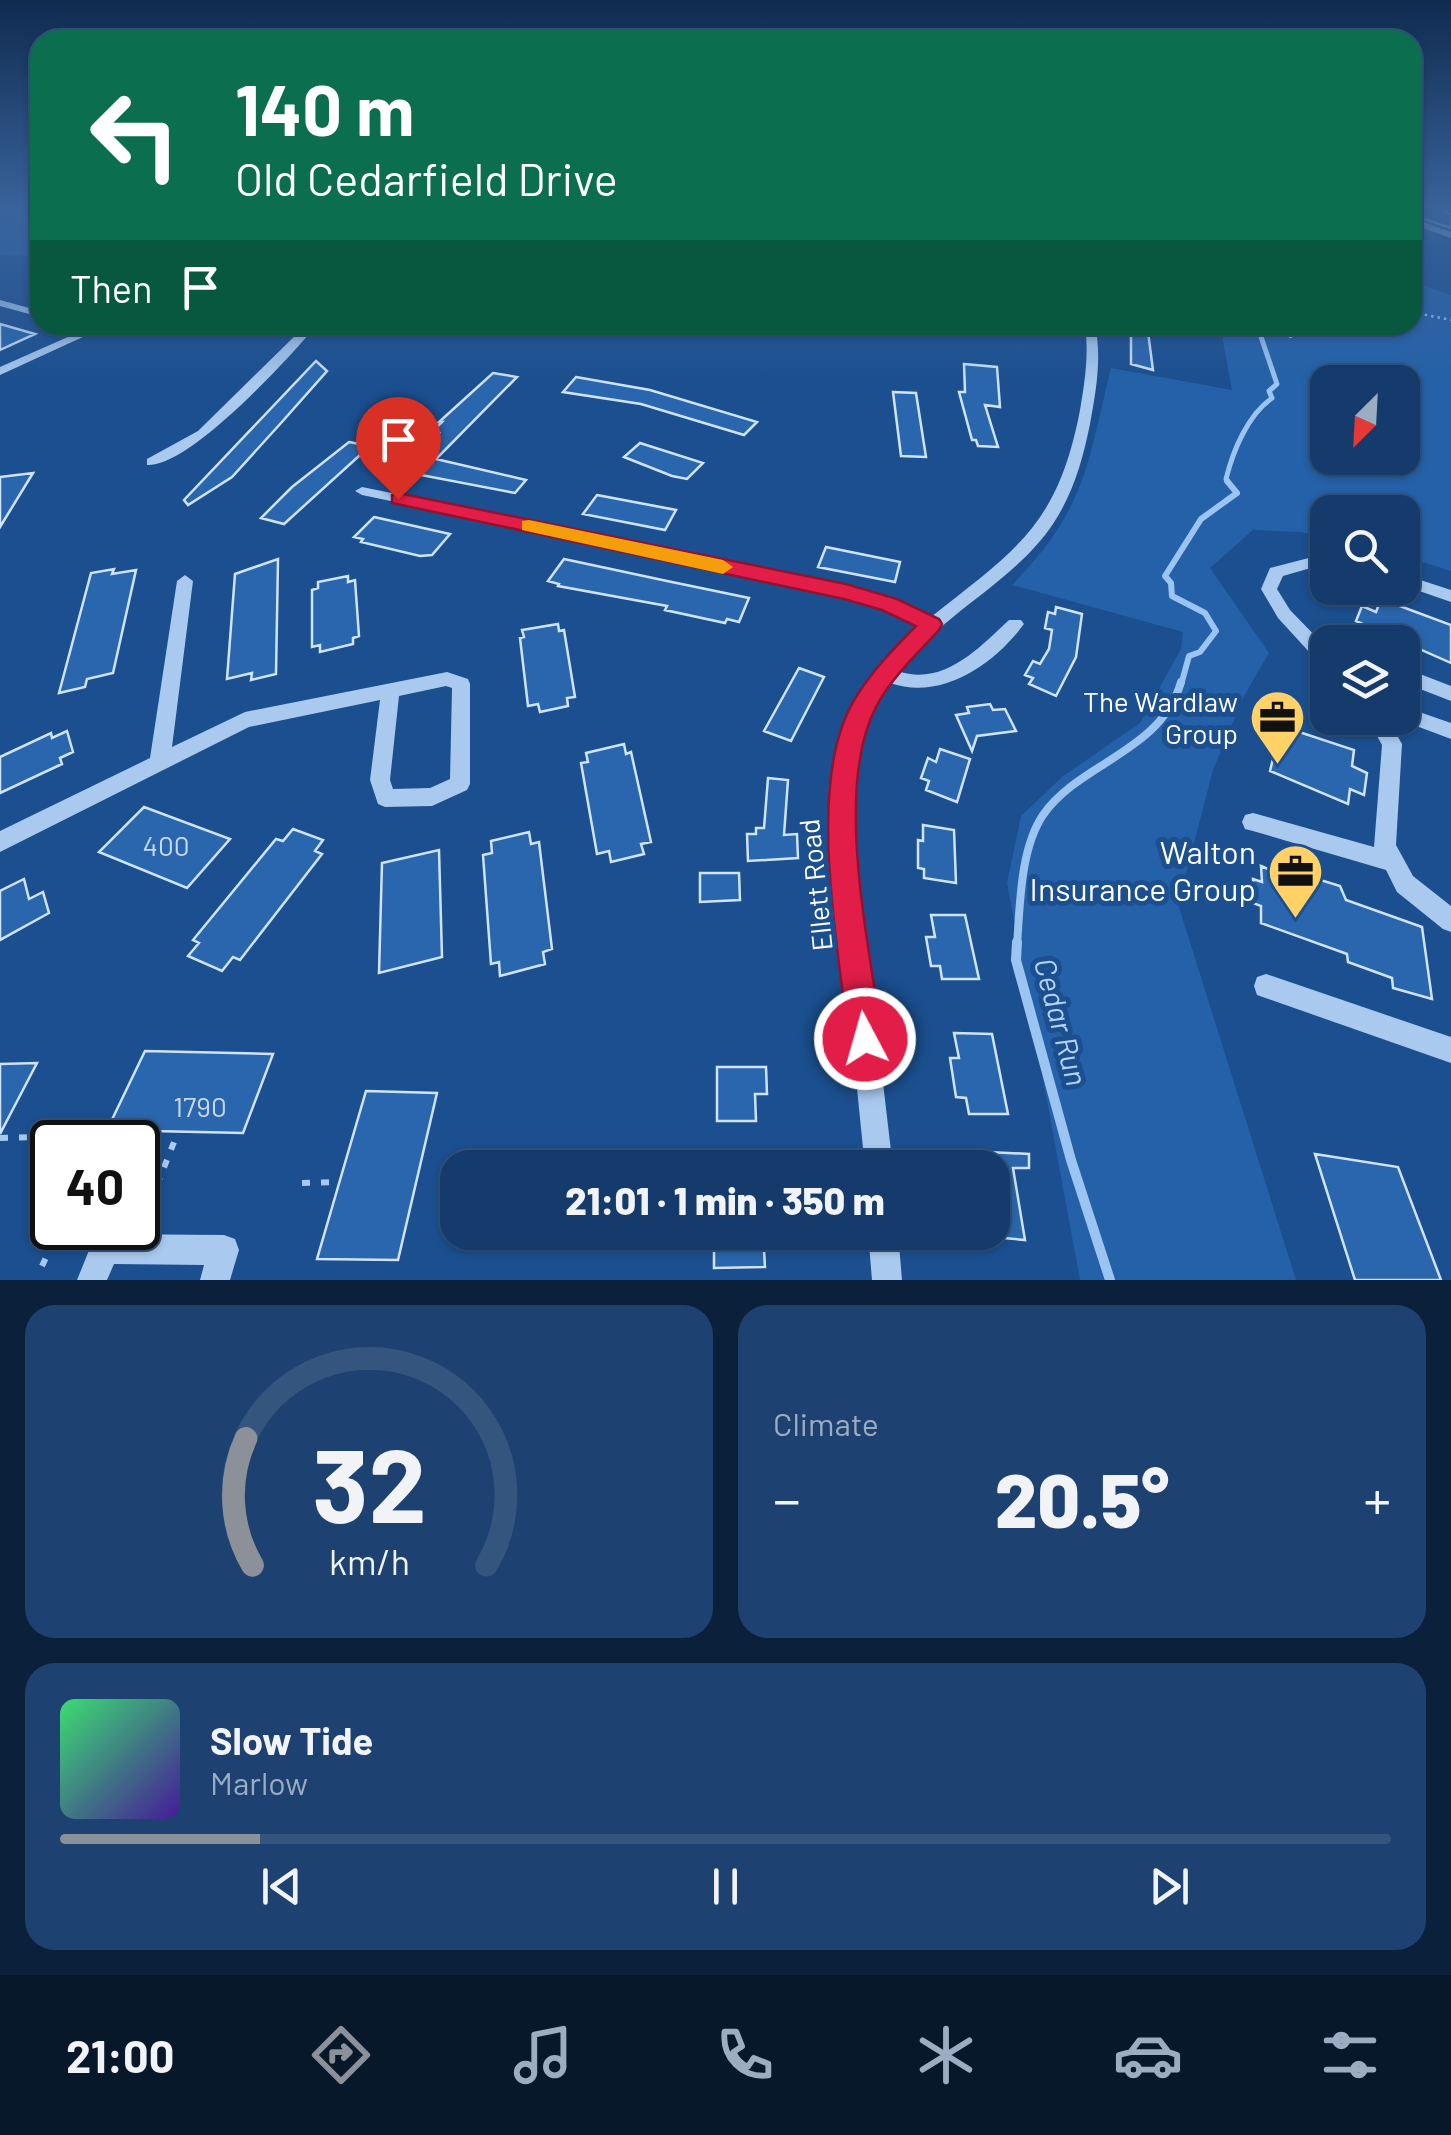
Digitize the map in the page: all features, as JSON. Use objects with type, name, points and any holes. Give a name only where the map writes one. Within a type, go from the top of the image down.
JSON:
[{"type":"street","points":[[0,304],[30,312]]},
{"type":"street","points":[[0,371],[76,335]]},
{"type":"street","points":[[152,462],[203,434],[302,335]]},
{"type":"street","name":"Ellett Road","points":[[877,1150],[840,810],[845,754],[864,704],[885,674],[931,624],[1016,557],[1056,506],[1080,441],[1094,349],[1092,335]]},
{"type":"street","points":[[362,492],[846,592],[890,604],[931,624]]},
{"type":"street","points":[[1310,563],[1276,572],[1269,589],[1310,642]]},
{"type":"street","points":[[160,760],[185,581]]},
{"type":"street","points":[[1420,585],[1451,596]]},
{"type":"street","points":[[885,674],[910,686],[944,678],[966,668],[1016,624]]},
{"type":"street","points":[[1302,634],[1310,637]]},
{"type":"street","points":[[0,842],[245,720],[390,690],[447,679],[461,684],[460,784],[432,797],[385,798],[380,780],[390,690]]},
{"type":"street","points":[[1420,681],[1451,694]]},
{"type":"street","points":[[1420,720],[1451,731]]},
{"type":"street","points":[[1387,735],[1392,744],[1384,846],[1405,884],[1451,921]]},
{"type":"street","points":[[1254,822],[1393,862]]},
{"type":"street","points":[[1266,986],[1451,1050]]},
{"type":"street","points":[[92,1280],[105,1249],[224,1250],[215,1280]]},
{"type":"street","points":[[884,1250],[886,1280]]},
{"type":"path","points":[[1422,314],[1451,320]]},
{"type":"path","points":[[160,1180],[178,1132]]},
{"type":"path","points":[[0,1138],[30,1137]]},
{"type":"path","points":[[302,1183],[340,1182]]},
{"type":"path","points":[[42,1266],[50,1250]]},
{"type":"shaded area","points":[[1422,285],[1451,295],[1451,571],[1420,561],[1420,495],[1310,495],[1310,534],[1253,530],[1210,568],[1269,653],[1244,696],[1213,770],[1178,904],[1296,1280],[1080,1280],[1007,883],[1021,816],[1062,777],[1140,723],[1181,649],[1183,632],[1012,585],[1037,558],[1070,509],[1089,460],[1111,368],[1232,390],[1222,335],[1422,335]]},
{"type":"building","points":[[0,324],[33,335],[0,350]]},
{"type":"building","points":[[1131,335],[1148,335],[1153,370],[1131,364]]},
{"type":"building","points":[[316,361],[327,371],[281,423],[232,477],[188,505],[184,500]]},
{"type":"building","points":[[964,364],[997,367],[1000,407],[985,405],[998,447],[978,446],[972,440],[959,392],[965,392]]},
{"type":"building","points":[[493,373],[517,377],[436,459],[526,480],[515,493],[400,471],[439,433],[433,431],[439,422]]},
{"type":"building","points":[[576,377],[650,390],[757,422],[744,435],[641,404],[563,392]]},
{"type":"building","points":[[893,392],[916,393],[926,457],[901,456]]},
{"type":"building","points":[[349,442],[370,446],[284,524],[261,518],[292,487]]},
{"type":"building","points":[[640,443],[703,463],[687,479],[672,476],[624,457]]},
{"type":"building","points":[[33,473],[0,527],[0,477]]},
{"type":"building","points":[[597,495],[676,510],[665,530],[583,514]]},
{"type":"building","points":[[374,517],[450,534],[432,555],[420,556],[354,537]]},
{"type":"building","points":[[826,547],[900,562],[895,582],[818,567]]},
{"type":"building","points":[[278,559],[276,674],[251,680],[252,673],[227,679],[235,574]]},
{"type":"building","points":[[564,559],[749,598],[739,622],[727,619],[725,623],[665,610],[667,606],[558,586],[548,581]]},
{"type":"building","points":[[114,569],[112,574],[136,570],[113,673],[87,679],[85,687],[59,693],[91,573]]},
{"type":"building","points":[[348,576],[348,582],[355,580],[359,636],[353,638],[353,644],[320,652],[320,645],[312,647],[312,590],[318,588],[318,582]]},
{"type":"building","points":[[1379,605],[1397,605],[1451,625],[1451,663],[1420,649],[1420,625],[1365,625],[1356,621],[1362,606],[1376,612]]},
{"type":"building","points":[[1056,607],[1082,614],[1076,657],[1056,696],[1029,684],[1033,678],[1025,675],[1033,661],[1040,664],[1049,649],[1052,630],[1045,628],[1048,612],[1055,614]]},
{"type":"building","points":[[558,624],[559,631],[564,630],[575,697],[567,698],[568,706],[540,712],[538,704],[528,706],[520,638],[524,637],[522,630]]},
{"type":"building","points":[[799,668],[824,677],[791,741],[764,731]]},
{"type":"building","points":[[990,704],[993,710],[1005,709],[1016,731],[977,736],[972,751],[956,715],[969,713],[967,707]]},
{"type":"building","points":[[1281,726],[1354,750],[1352,766],[1367,773],[1364,795],[1350,789],[1348,804],[1270,771]]},
{"type":"building","points":[[67,731],[73,752],[60,758],[62,764],[0,793],[0,757],[51,733],[52,738]]},
{"type":"building","points":[[624,744],[626,754],[631,752],[651,842],[641,844],[644,854],[611,862],[609,851],[597,854],[581,763],[588,762],[586,753]]},
{"type":"building","points":[[940,749],[970,759],[957,802],[926,790],[929,781],[921,778],[928,758],[936,762]]},
{"type":"building","points":[[768,778],[788,780],[784,835],[797,834],[798,858],[748,861],[747,834],[764,828]]},
{"type":"building","points":[[144,807],[230,839],[187,888],[99,852]]},
{"type":"building","points":[[923,825],[954,830],[956,883],[924,878],[924,869],[918,868],[918,840],[923,841]]},
{"type":"building","points":[[293,829],[323,840],[315,851],[322,854],[240,960],[233,957],[222,971],[188,956],[199,943],[193,940],[276,839],[283,841]]},
{"type":"building","points":[[529,832],[531,844],[539,842],[552,949],[543,952],[545,964],[500,976],[499,962],[491,964],[483,855],[492,853],[491,841]]},
{"type":"building","points":[[439,850],[442,957],[379,973],[382,863]]},
{"type":"building","points":[[1261,866],[1275,872],[1275,866],[1340,886],[1346,900],[1422,927],[1432,999],[1393,988],[1392,978],[1348,962],[1347,954],[1261,923],[1261,906],[1253,903],[1253,879],[1262,882]]},
{"type":"building","points":[[700,873],[739,873],[740,900],[700,902]]},
{"type":"building","points":[[24,879],[29,899],[43,892],[49,913],[0,940],[0,891]]},
{"type":"building","points":[[931,915],[965,915],[979,979],[942,979],[940,966],[931,966],[926,937],[935,937]]},
{"type":"building","points":[[954,1033],[992,1034],[1008,1114],[969,1114],[966,1098],[956,1097],[950,1058],[959,1058]]},
{"type":"building","points":[[145,1051],[273,1054],[243,1133],[160,1131],[160,1120],[112,1120]]},
{"type":"building","points":[[37,1063],[0,1134],[0,1064]]},
{"type":"building","points":[[717,1067],[766,1067],[767,1094],[755,1094],[756,1121],[717,1121]]},
{"type":"building","points":[[366,1091],[437,1093],[398,1260],[317,1259]]},
{"type":"building","points":[[1010,1153],[1029,1154],[1029,1168],[1013,1168],[1025,1240],[1010,1239]]},
{"type":"building","points":[[1315,1154],[1398,1167],[1441,1280],[1355,1280]]},
{"type":"building","points":[[714,1250],[764,1250],[765,1267],[714,1268]]},
{"type":"waterway","name":"Cedar Run","points":[[1229,483],[1226,479],[1242,435],[1255,414],[1272,398],[1269,391],[1277,384],[1260,335]]},
{"type":"waterway","name":"Cedar Run","points":[[1181,685],[1189,656],[1200,652],[1216,631],[1205,613],[1172,596],[1171,583],[1165,576],[1201,519],[1237,493],[1227,481]]},
{"type":"waterway","name":"Cedar Run","points":[[1017,945],[1025,861],[1043,815],[1077,782],[1156,725],[1171,706],[1181,682]]},
{"type":"waterway","name":"Cedar Run","points":[[1017,942],[1016,960],[1071,1160],[1110,1280]]},
{"type":"slow traffic","points":[[529,526],[723,567]]},
{"type":"place","name":"The Wardlaw Group","points":[[1277,767]]},
{"type":"place","name":"Walton Insurance Group","points":[[1295,920]]},
{"type":"route","points":[[398,499],[865,596],[931,624],[864,704],[842,767],[840,810],[865,1039]]}]
